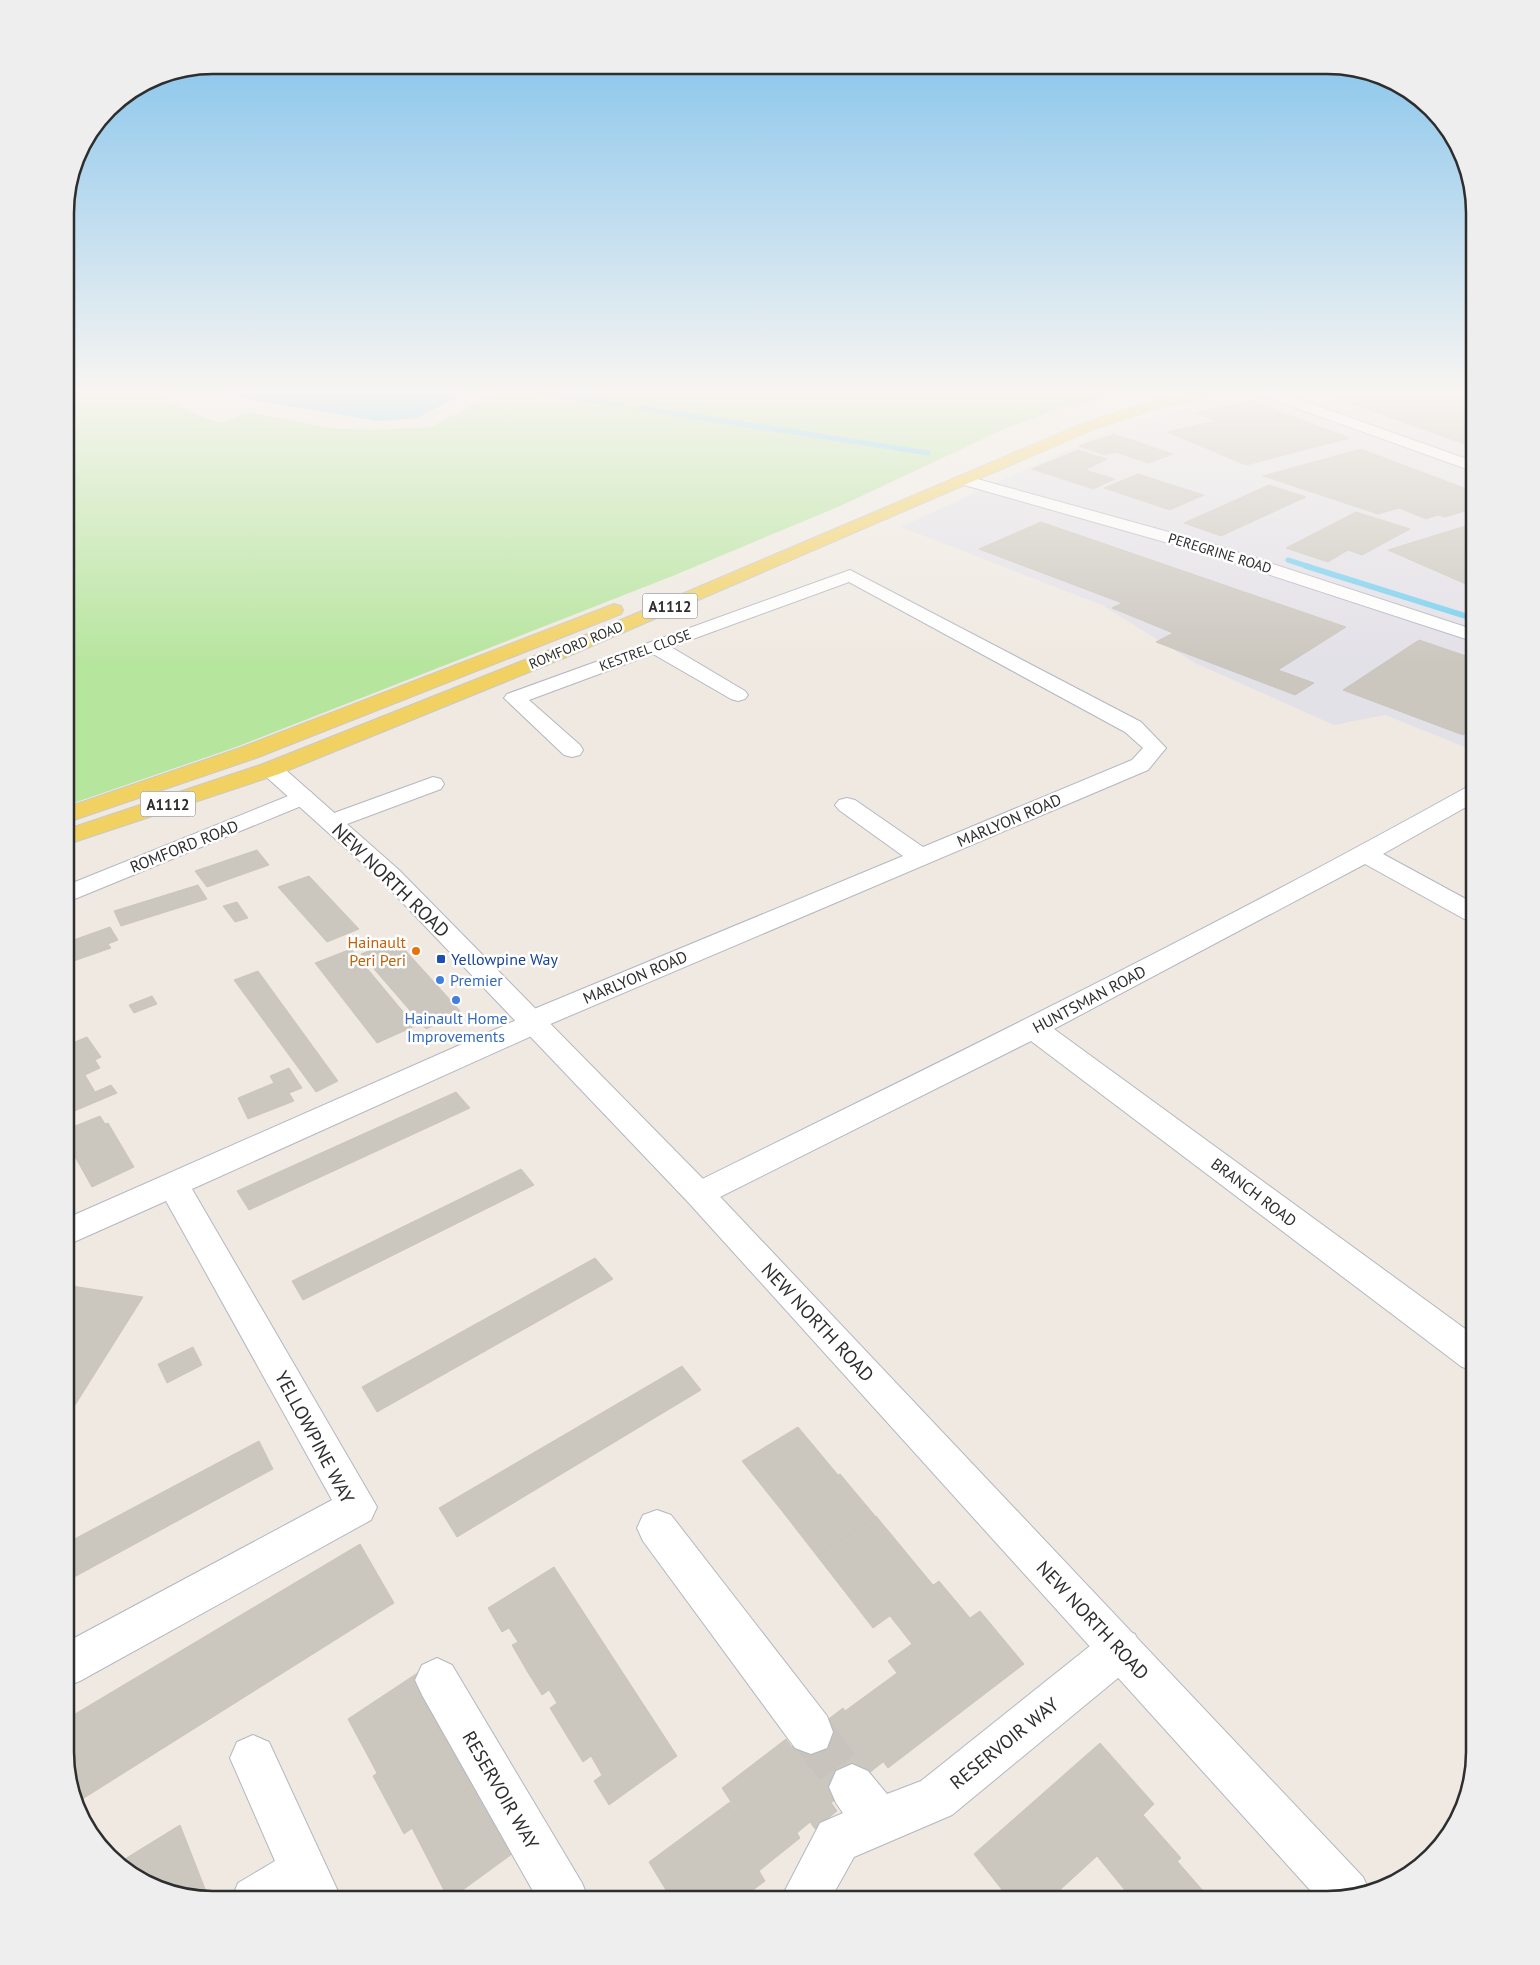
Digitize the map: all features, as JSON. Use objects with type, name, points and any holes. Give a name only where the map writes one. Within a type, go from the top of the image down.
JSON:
[{"type":"main road","name":"ROMFORD ROAD","points":[[74,834],[259,761],[921,481]]},
{"type":"main road","name":"ROMFORD ROAD","points":[[74,813],[259,761],[564,650],[961,481]]},
{"type":"street","name":"PEREGRINE ROAD","points":[[966,481],[1206,548],[1466,633]]},
{"type":"street","name":"KESTREL CLOSE","points":[[572,750],[514,698],[850,575]]},
{"type":"street","name":"MARLYON ROAD","points":[[534,1022],[1140,765],[1155,748],[1133,727],[850,575]]},
{"type":"street","points":[[654,646],[738,695]]},
{"type":"street","name":"NEW NORTH ROAD","points":[[259,761],[303,797],[390,875],[534,1022],[699,1194],[1342,1890]]},
{"type":"street","points":[[331,822],[433,784]]},
{"type":"street","name":"ROMFORD ROAD","points":[[74,891],[303,797]]},
{"type":"street","name":"HUNTSMAN ROAD","points":[[699,1194],[1033,1028],[1365,854],[1466,797]]},
{"type":"street","points":[[847,805],[921,857]]},
{"type":"street","points":[[1365,854],[1466,909]]},
{"type":"street","points":[[74,1229],[534,1022]]},
{"type":"street","name":"BRANCH ROAD","points":[[1033,1028],[1466,1349]]},
{"type":"street","name":"YELLOWPINE WAY","points":[[74,1661],[357,1507],[173,1184]]},
{"type":"street","points":[[657,1528],[811,1732]]},
{"type":"street","name":"RESERVOIR WAY","points":[[809,1891],[837,1840],[865,1804],[936,1798],[1120,1649]]},
{"type":"street","name":"RESERVOIR WAY","points":[[437,1680],[560,1891]]},
{"type":"street","points":[[253,1758],[311,1886],[291,1891]]},
{"type":"shaded area","points":[[1001,481],[1466,481],[1466,747],[1385,715],[1334,725],[1195,663],[1102,605],[901,527]]},
{"type":"green space","points":[[74,481],[894,481],[840,506],[675,575],[236,747],[74,803]]},
{"type":"building","points":[[1068,481],[1111,481],[1093,489]]},
{"type":"building","points":[[1122,481],[1159,481],[1204,495],[1170,510],[1104,488]]},
{"type":"building","points":[[1277,481],[1445,481],[1466,489],[1466,511],[1445,517],[1438,515],[1426,519],[1399,508],[1378,514]]},
{"type":"building","points":[[1269,485],[1306,497],[1221,536],[1184,523]]},
{"type":"building","points":[[1356,512],[1410,529],[1362,555],[1348,550],[1328,562],[1286,548]]},
{"type":"building","points":[[1041,522],[1346,627],[1278,670],[1314,683],[1295,695],[1156,642],[1173,633],[1112,608],[1122,603],[979,549]]},
{"type":"building","points":[[1466,526],[1466,584],[1388,550]]},
{"type":"building","points":[[1419,640],[1466,656],[1466,733],[1463,735],[1343,690]]},
{"type":"building","points":[[257,850],[269,865],[207,887],[195,871]]},
{"type":"building","points":[[309,876],[359,929],[327,942],[278,887]]},
{"type":"building","points":[[198,885],[207,899],[121,926],[114,911]]},
{"type":"building","points":[[237,902],[248,918],[235,922],[223,906]]},
{"type":"building","points":[[110,927],[118,940],[108,944],[111,948],[74,961],[74,940]]},
{"type":"building","points":[[396,940],[462,1013],[426,1029],[361,954]]},
{"type":"building","points":[[351,949],[415,1026],[377,1043],[315,963]]},
{"type":"building","points":[[258,971],[338,1081],[316,1092],[234,980]]},
{"type":"building","points":[[152,996],[157,1004],[134,1013],[129,1005]]},
{"type":"building","points":[[87,1037],[101,1057],[95,1060],[100,1068],[85,1075],[95,1092],[111,1085],[117,1093],[74,1111],[74,1042]]},
{"type":"building","points":[[289,1068],[302,1088],[289,1093],[294,1101],[248,1119],[238,1098],[274,1083],[270,1076]]},
{"type":"building","points":[[456,1092],[470,1108],[249,1210],[237,1191]]},
{"type":"building","points":[[100,1116],[105,1124],[108,1123],[134,1167],[92,1187],[74,1155],[74,1126]]},
{"type":"building","points":[[521,1169],[534,1185],[303,1300],[292,1281]]},
{"type":"building","points":[[595,1258],[613,1279],[377,1412],[362,1387]]},
{"type":"building","points":[[74,1286],[143,1297],[74,1407]]},
{"type":"building","points":[[193,1347],[202,1365],[167,1383],[158,1364]]},
{"type":"building","points":[[682,1366],[701,1390],[457,1537],[439,1508]]},
{"type":"building","points":[[798,1427],[838,1475],[782,1511],[742,1461]]},
{"type":"building","points":[[259,1441],[273,1469],[74,1577],[74,1539]]},
{"type":"building","points":[[840,1474],[876,1517],[817,1556],[782,1511]]},
{"type":"building","points":[[876,1516],[933,1585],[873,1628],[817,1556]]},
{"type":"building","points":[[360,1544],[394,1603],[82,1799],[75,1770],[74,1715]]},
{"type":"building","points":[[554,1567],[593,1627],[527,1671],[512,1645],[518,1642],[509,1628],[502,1632],[488,1608]]},
{"type":"building","points":[[939,1581],[970,1618],[980,1611],[1024,1664],[888,1768],[845,1711],[897,1673],[888,1661],[912,1644],[890,1616]]},
{"type":"building","points":[[593,1627],[634,1690],[567,1736],[550,1708],[557,1703],[549,1690],[542,1695],[527,1671]]},
{"type":"building","points":[[422,1670],[452,1722],[377,1773],[348,1719]]},
{"type":"building","points":[[634,1690],[677,1756],[609,1805],[594,1781],[602,1775],[591,1756],[583,1762],[567,1736]]},
{"type":"building","points":[[843,1708],[883,1762],[831,1803],[792,1747]]},
{"type":"building","points":[[452,1722],[484,1777],[404,1834],[373,1776]]},
{"type":"building","points":[[786,1739],[837,1811],[815,1829],[810,1822],[797,1833],[800,1838],[770,1862],[722,1788]]},
{"type":"building","points":[[1100,1743],[1154,1804],[1143,1815],[1181,1858],[1146,1891],[1126,1891],[1097,1856],[1059,1891],[1003,1891],[974,1854]]},
{"type":"building","points":[[484,1777],[523,1846],[461,1891],[444,1891],[412,1828]]},
{"type":"building","points":[[730,1802],[770,1862],[759,1871],[765,1881],[752,1891],[667,1891],[649,1862]]},
{"type":"building","points":[[180,1825],[206,1891],[177,1887],[160,1881],[124,1859]]},
{"type":"building","points":[[1177,1861],[1203,1891],[1146,1891]]},
{"type":"waterway","points":[[1288,560],[1310,567]]},
{"type":"waterway","points":[[1306,566],[1466,616]]},
{"type":"tunnel","points":[[811,1732],[852,1787]]},
{"type":"place","name":"Hainault Peri Peri","points":[[416,951]]},
{"type":"place","name":"Yellowpine Way","points":[[441,959]]},
{"type":"place","name":"Premier","points":[[440,980]]},
{"type":"place","name":"Hainault Home Improvements","points":[[456,1000]]}]
